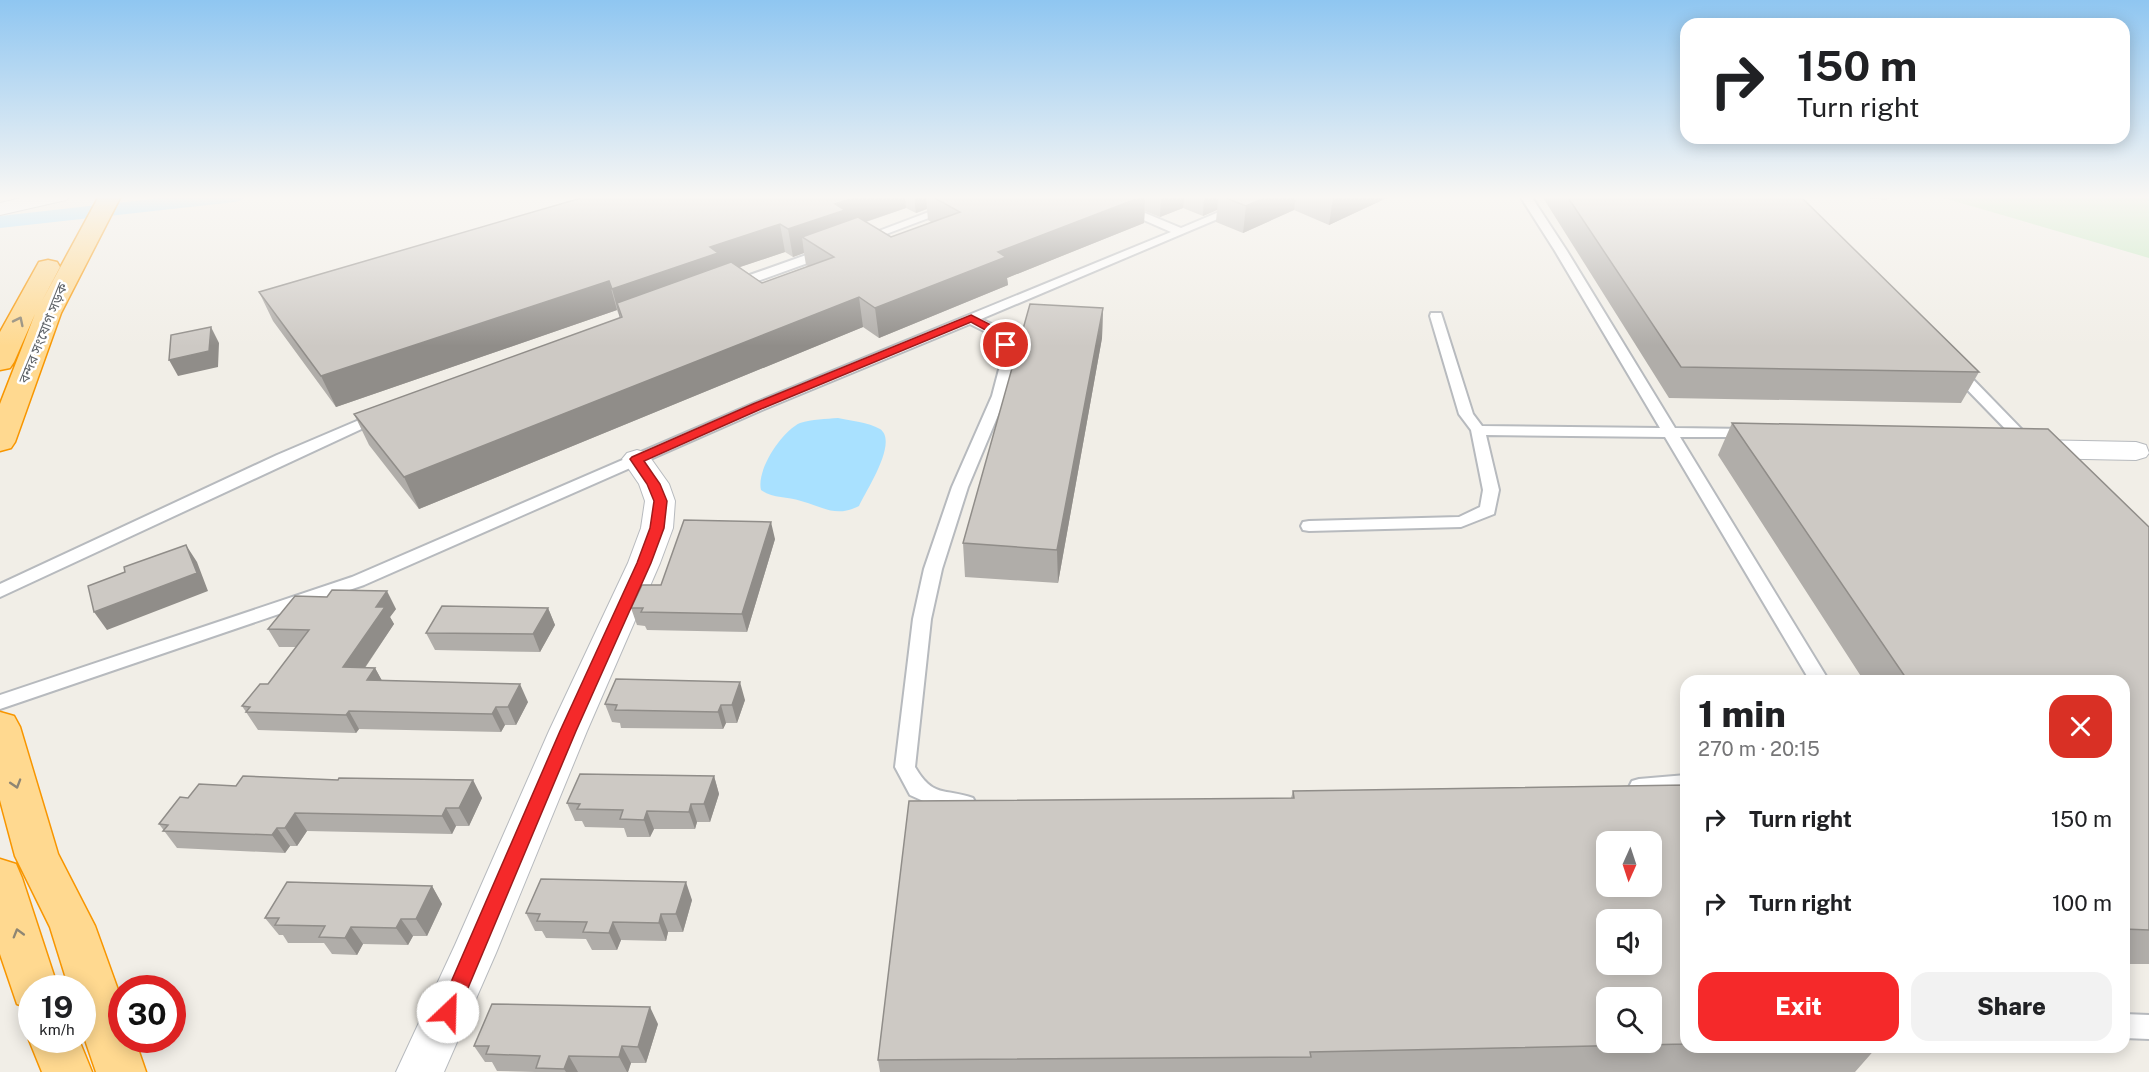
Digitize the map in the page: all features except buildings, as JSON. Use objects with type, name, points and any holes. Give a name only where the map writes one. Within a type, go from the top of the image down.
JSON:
[{"type":"highway","name":"বন্দর সংযোগ সড়ক","points":[[0,442],[48,313],[59,246]]},
{"type":"highway","name":"বন্দর সংযোগ সড়ক","points":[[0,362],[18,321],[52,280],[75,246]]},
{"type":"highway","points":[[0,727],[38,856],[72,926],[122,1072]]},
{"type":"highway","points":[[0,878],[30,975]]},
{"type":"highway","points":[[59,1053],[66,1072]]},
{"type":"street","points":[[2035,451],[2136,450]]},
{"type":"street","points":[[420,1072],[474,953],[577,710],[644,563],[657,528],[660,501],[654,484],[637,459]]},
{"type":"lane","points":[[722,289],[842,246]]},
{"type":"lane","points":[[0,702],[358,581],[757,407],[1143,246]]},
{"type":"lane","points":[[1558,246],[1816,675]]},
{"type":"lane","points":[[1309,526],[1461,522],[1488,510],[1491,490],[1478,430],[1466,414],[1436,316]]},
{"type":"lane","points":[[971,318],[995,331],[1006,345],[1009,358],[999,396],[960,487],[933,568],[922,619],[906,767],[917,789],[941,801],[982,804]]},
{"type":"lane","points":[[1943,357],[2035,451]]},
{"type":"lane","points":[[0,591],[163,517],[320,441],[396,409]]},
{"type":"lane","points":[[1478,430],[1669,430],[1760,433]]},
{"type":"lane","points":[[2000,438],[2035,451]]},
{"type":"lane","points":[[1616,788],[1680,783]]},
{"type":"lane","points":[[2130,1026],[2149,1026]]},
{"type":"green space","points":[[2108,246],[2149,246],[2149,258]]},
{"type":"water","points":[[838,418],[865,423],[880,429],[885,435],[886,445],[879,467],[859,506],[836,511],[796,499],[770,495],[761,490],[762,472],[766,462],[778,442],[793,427],[814,420]]},
{"type":"route","points":[[448,1012],[568,731],[644,563],[657,528],[660,501],[654,484],[637,459],[971,318],[995,331],[1006,345]]}]
